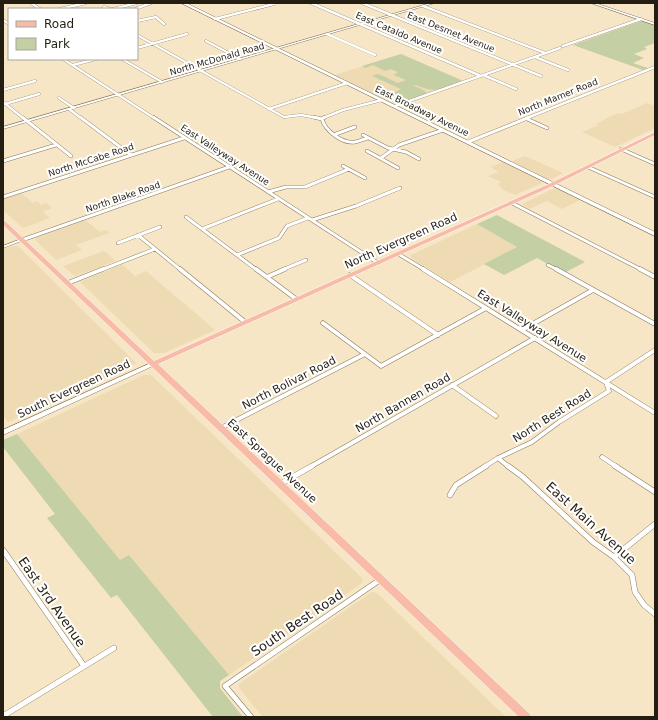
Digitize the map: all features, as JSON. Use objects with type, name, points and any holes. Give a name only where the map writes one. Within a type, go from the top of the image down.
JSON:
[{"type":"main road","name":"East Broadway Avenue","points":[[183,3],[655,234]]},
{"type":"main road","name":"North Evergreen Road","points":[[153,364],[512,203],[655,134]]},
{"type":"main road","name":"East Sprague Avenue","points":[[3,222],[526,717]]},
{"type":"main road","name":"South Evergreen Road","points":[[3,433],[153,364]]},
{"type":"street","points":[[64,8],[86,3]]},
{"type":"street","points":[[117,8],[137,3]]},
{"type":"street","points":[[138,8],[151,3]]},
{"type":"street","name":"East Cataldo Avenue","points":[[311,3],[516,89]]},
{"type":"street","name":"East Desmet Avenue","points":[[362,3],[514,65]]},
{"type":"street","name":"North McDonald Road","points":[[3,128],[434,3]]},
{"type":"street","points":[[592,3],[655,24]]},
{"type":"street","points":[[215,19],[274,4]]},
{"type":"street","points":[[423,6],[545,53]]},
{"type":"street","points":[[138,22],[156,17],[164,24]]},
{"type":"street","points":[[563,46],[641,19]]},
{"type":"street","points":[[4,26],[8,24]]},
{"type":"street","points":[[138,48],[187,34]]},
{"type":"street","points":[[327,34],[374,55]]},
{"type":"street","points":[[138,36],[284,117],[301,115],[322,119],[337,111],[355,109],[382,100]]},
{"type":"street","points":[[206,41],[240,59]]},
{"type":"street","points":[[394,106],[560,48]]},
{"type":"street","points":[[534,57],[568,70]]},
{"type":"street","name":"East Valleyway Avenue","points":[[65,60],[378,263]]},
{"type":"street","points":[[73,65],[92,60]]},
{"type":"street","points":[[124,60],[162,82]]},
{"type":"street","points":[[514,65],[541,76]]},
{"type":"street","name":"North Mamer Road","points":[[468,142],[655,67]]},
{"type":"street","points":[[3,90],[35,81]]},
{"type":"street","points":[[269,109],[347,83]]},
{"type":"street","points":[[4,103],[39,94]]},
{"type":"street","points":[[59,98],[74,108]]},
{"type":"street","points":[[4,103],[71,156]]},
{"type":"street","points":[[68,109],[131,155]]},
{"type":"street","points":[[322,119],[326,128],[352,142],[368,138]]},
{"type":"street","points":[[527,119],[547,128]]},
{"type":"street","points":[[336,134],[355,127]]},
{"type":"street","points":[[381,158],[396,150],[401,145],[443,130]]},
{"type":"street","points":[[363,135],[388,148],[406,152],[419,159]]},
{"type":"street","name":"North McCabe Road","points":[[3,197],[184,138]]},
{"type":"street","points":[[3,161],[56,145]]},
{"type":"street","points":[[621,150],[655,164]]},
{"type":"street","points":[[367,151],[398,168]]},
{"type":"street","points":[[343,166],[365,178]]},
{"type":"street","name":"North Blake Road","points":[[22,240],[229,167]]},
{"type":"street","points":[[588,167],[655,197]]},
{"type":"street","points":[[268,192],[286,187],[305,186],[349,170]]},
{"type":"street","points":[[237,255],[279,238],[287,226],[356,206],[400,188]]},
{"type":"street","points":[[202,229],[278,199]]},
{"type":"street","points":[[512,203],[655,277]]},
{"type":"street","points":[[186,217],[296,299]]},
{"type":"street","points":[[118,243],[160,227]]},
{"type":"street","points":[[138,235],[245,322]]},
{"type":"street","points":[[3,247],[22,240]]},
{"type":"street","points":[[68,283],[155,249]]},
{"type":"street","name":"East Valleyway Avenue","points":[[400,254],[655,413]]},
{"type":"street","points":[[267,277],[306,260]]},
{"type":"street","points":[[548,265],[655,324]]},
{"type":"street","points":[[350,275],[438,335]]},
{"type":"street","points":[[522,330],[593,290]]},
{"type":"street","points":[[323,324],[380,366],[486,308]]},
{"type":"street","name":"North Bannen Road","points":[[280,484],[535,338]]},
{"type":"street","points":[[606,382],[655,350]]},
{"type":"street","name":"North Bolivar Road","points":[[221,428],[365,354]]},
{"type":"street","name":"North Best Road","points":[[450,495],[456,485],[498,458],[532,442],[559,422],[609,391],[606,382]]},
{"type":"street","points":[[452,386],[496,416]]},
{"type":"street","points":[[602,457],[655,492]]},
{"type":"street","name":"East Main Avenue","points":[[498,458],[523,477],[593,542],[614,557],[632,575],[635,592],[644,605],[655,614]]},
{"type":"street","points":[[614,557],[655,524]]},
{"type":"street","name":"East 3rd Avenue","points":[[3,550],[84,666]]},
{"type":"street","name":"South Best Road","points":[[251,717],[225,686],[381,579]]},
{"type":"street","points":[[3,716],[114,648]]},
{"type":"shaded area","points":[[401,54],[463,81],[395,105],[335,75]]},
{"type":"shaded area","points":[[647,103],[655,106],[655,128],[615,147],[582,132],[599,125],[596,124],[613,115],[619,113],[622,114]]},
{"type":"shaded area","points":[[525,156],[563,173],[552,179],[548,179],[512,161]]},
{"type":"shaded area","points":[[503,162],[541,181],[542,183],[515,195],[503,190],[498,184],[501,182],[488,176],[499,172],[491,167]]},
{"type":"shaded area","points":[[553,189],[558,189],[580,200],[562,209],[547,201],[530,209],[522,204]]},
{"type":"shaded area","points":[[20,192],[33,203],[37,201],[41,205],[46,203],[52,208],[43,212],[50,218],[23,228],[3,210],[3,198]]},
{"type":"shaded area","points":[[85,220],[100,232],[106,230],[109,233],[76,245],[82,250],[56,260],[35,240],[37,237]]},
{"type":"shaded area","points":[[477,224],[518,247],[450,282],[411,258],[411,255]]},
{"type":"shaded area","points":[[18,246],[136,363],[8,422],[3,415],[3,249]]},
{"type":"shaded area","points":[[104,251],[116,261],[75,276],[63,266]]},
{"type":"shaded area","points":[[122,264],[135,276],[146,271],[215,330],[164,353],[154,353],[80,282]]},
{"type":"shaded area","points":[[144,375],[151,375],[363,579],[362,583],[229,675],[129,555],[120,560],[17,434]]},
{"type":"shaded area","points":[[372,592],[377,593],[506,717],[263,717],[239,688],[239,684]]},
{"type":"green space","points":[[641,21],[655,25],[655,40],[653,41],[655,43],[644,47],[647,49],[634,54],[644,58],[633,63],[648,68],[643,70],[573,45]]},
{"type":"green space","points":[[401,54],[461,81],[444,88],[434,90],[416,85],[414,86],[425,91],[426,94],[397,104],[377,94],[388,90],[393,93],[401,89],[372,76],[378,74],[398,83],[406,80],[394,75],[398,72],[391,69],[385,71],[373,65],[365,68],[362,66]]},
{"type":"green space","points":[[497,215],[585,262],[564,273],[537,258],[504,275],[484,264],[517,247],[477,224]]},
{"type":"green space","points":[[17,434],[120,560],[129,555],[229,675],[220,681],[220,688],[243,717],[213,717],[117,595],[111,598],[47,518],[55,514],[3,447],[3,440]]}]
